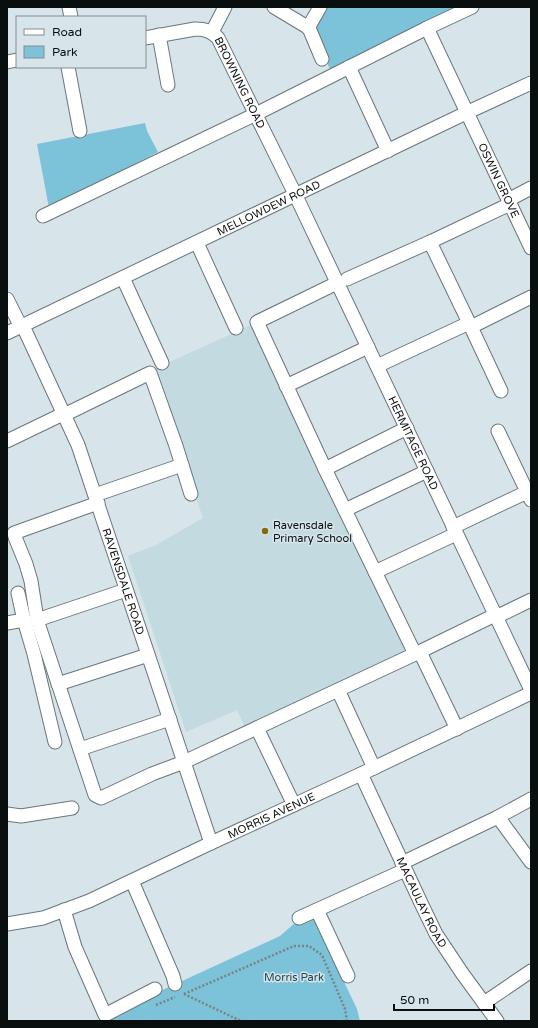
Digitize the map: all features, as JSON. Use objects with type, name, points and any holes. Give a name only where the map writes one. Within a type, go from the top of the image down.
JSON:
[{"type":"street","points":[[212,32],[225,7]]},
{"type":"street","points":[[274,7],[308,28],[322,58]]},
{"type":"street","points":[[308,28],[320,7]]},
{"type":"street","points":[[43,216],[256,114],[307,87],[472,7]]},
{"type":"street","name":"OSWIN GROVE","points":[[427,28],[531,248]]},
{"type":"street","name":"BROWNING ROAD","points":[[146,38],[195,29],[203,29],[212,32],[218,38],[296,196]]},
{"type":"street","points":[[159,35],[168,85]]},
{"type":"street","points":[[349,67],[388,151]]},
{"type":"street","points":[[68,68],[80,131]]},
{"type":"street","name":"MELLOWDEW ROAD","points":[[7,333],[531,83]]},
{"type":"street","points":[[456,729],[375,572],[325,469],[257,322],[342,281],[430,242],[509,202],[531,188]]},
{"type":"street","name":"HERMITAGE ROAD","points":[[296,196],[342,281],[368,347],[531,690]]},
{"type":"street","points":[[430,242],[501,391]]},
{"type":"street","points":[[197,243],[236,328]]},
{"type":"street","points":[[123,278],[162,363]]},
{"type":"street","points":[[377,366],[531,297]]},
{"type":"street","name":"RAVENSDALE ROAD","points":[[7,299],[22,326],[78,445],[211,843]]},
{"type":"street","points":[[286,386],[368,347]]},
{"type":"street","points":[[7,442],[150,373],[191,494]]},
{"type":"street","points":[[325,469],[407,428]]},
{"type":"street","points":[[375,572],[455,530],[529,496],[498,431]]},
{"type":"street","points":[[182,465],[14,533],[31,581],[37,620],[58,684],[95,795],[101,798],[152,774],[184,762],[531,600]]},
{"type":"street","points":[[345,510],[427,471]]},
{"type":"street","points":[[37,620],[126,590]]},
{"type":"street","points":[[18,593],[55,742]]},
{"type":"street","points":[[7,623],[24,620]]},
{"type":"street","points":[[58,684],[148,655]]},
{"type":"street","points":[[338,690],[374,768]]},
{"type":"street","name":"MORRIS AVENUE","points":[[7,924],[43,918],[89,901],[531,693]]},
{"type":"street","points":[[80,749],[170,719]]},
{"type":"street","points":[[257,728],[294,805]]},
{"type":"street","name":"MACAULAY ROAD","points":[[361,774],[420,903],[436,934],[462,974],[497,1021]]},
{"type":"street","points":[[299,918],[498,818],[531,799]]},
{"type":"street","points":[[7,814],[21,816],[72,808]]},
{"type":"street","points":[[498,818],[531,862]]},
{"type":"street","points":[[132,881],[173,976],[175,984]]},
{"type":"street","points":[[64,910],[75,947],[105,1014],[155,988]]},
{"type":"street","points":[[317,910],[348,976]]},
{"type":"street","points":[[484,1003],[531,971]]},
{"type":"path","points":[[241,1021],[183,994],[294,946],[309,946],[322,955],[345,1009],[348,1021]]},
{"type":"shaded area","name":"Ravensdale Primary School","points":[[251,325],[410,656],[245,727],[237,710],[186,732],[128,556],[156,545],[203,518],[152,370]]},
{"type":"green space","points":[[317,7],[468,7],[330,70],[311,19]]},
{"type":"green space","points":[[145,123],[147,131],[158,152],[49,208],[37,144]]},
{"type":"green space","name":"Morris Park","points":[[312,915],[357,1009],[360,1021],[105,1021],[106,1016],[280,936],[296,922]]},
{"type":"place","name":"Ravensdale Primary School","points":[[265,531]]}]
